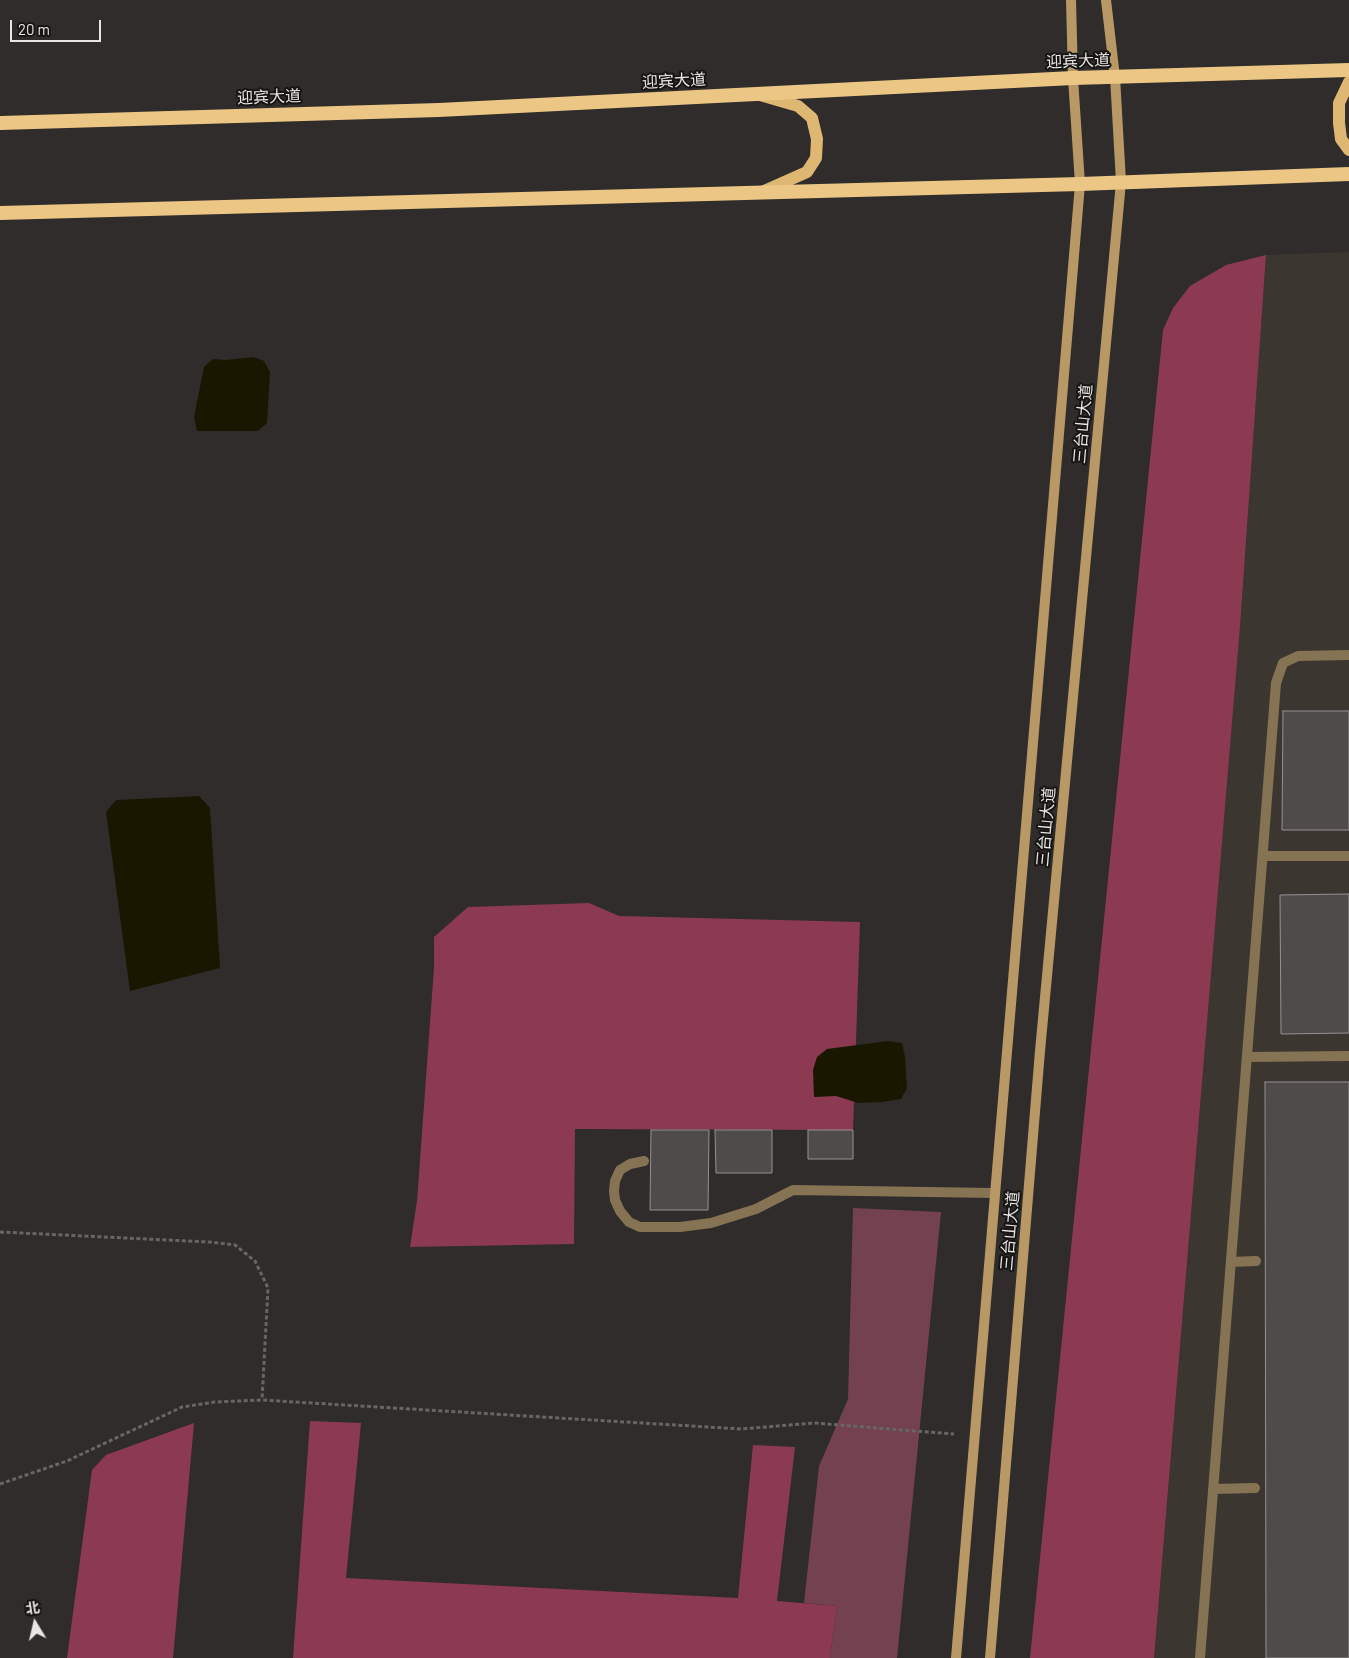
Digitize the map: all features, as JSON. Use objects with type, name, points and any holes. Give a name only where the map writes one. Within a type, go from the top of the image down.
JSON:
[{"type":"highway","name":"迎宾大道","points":[[0,123],[439,110],[1073,78],[1349,70]]},
{"type":"highway","points":[[0,213],[1080,184],[1349,174]]},
{"type":"main road","name":"三台山大道","points":[[956,1658],[1080,184],[1073,78],[1071,0]]},
{"type":"main road","name":"三台山大道","points":[[990,1658],[1042,1031],[1121,182],[1115,77],[1106,0]]},
{"type":"main road","points":[[1349,82],[1339,103],[1341,139],[1349,150]]},
{"type":"main road","points":[[755,94],[798,106],[812,118],[817,139],[816,158],[807,172],[762,192]]},
{"type":"lane","points":[[1200,1658],[1276,683],[1283,663],[1298,656],[1349,656]]},
{"type":"lane","points":[[1263,856],[1349,856]]},
{"type":"lane","points":[[1247,1057],[1349,1056]]},
{"type":"lane","points":[[644,1161],[630,1164],[620,1170],[615,1181],[614,1191],[615,1200],[620,1211],[630,1222],[640,1227],[680,1227],[711,1223],[736,1217],[756,1210],[793,1190],[996,1193]]},
{"type":"lane","points":[[1231,1262],[1256,1262]]},
{"type":"lane","points":[[1213,1489],[1255,1488]]},
{"type":"path","points":[[0,1232],[209,1242],[235,1245],[255,1261],[268,1288],[262,1400]]},
{"type":"path","points":[[0,1484],[67,1461],[182,1407],[215,1402],[262,1400],[741,1429],[814,1423],[975,1436]]},
{"type":"shaded area","points":[[1349,252],[1349,1658],[1154,1658],[1240,627],[1266,255]]},
{"type":"shaded area","points":[[1266,255],[1240,627],[1154,1658],[1030,1658],[1163,330],[1173,308],[1190,286],[1226,265]]},
{"type":"shaded area","points":[[254,357],[264,361],[270,372],[267,423],[258,431],[197,431],[194,417],[204,367],[213,359],[226,360]]},
{"type":"shaded area","points":[[199,796],[210,808],[220,968],[130,991],[106,812],[116,800]]},
{"type":"shaded area","points":[[589,903],[619,916],[860,922],[853,1130],[575,1129],[574,1244],[410,1247],[417,1201],[434,968],[434,937],[468,907]]},
{"type":"shaded area","points":[[888,1041],[902,1043],[907,1088],[901,1099],[858,1103],[836,1096],[814,1097],[813,1070],[817,1057],[827,1049]]},
{"type":"shaded area","points":[[853,1208],[941,1212],[897,1658],[830,1658],[837,1606],[804,1603],[819,1466],[848,1399]]},
{"type":"shaded area","points":[[310,1421],[361,1423],[346,1578],[738,1598],[753,1445],[795,1447],[777,1601],[837,1606],[830,1658],[293,1658]]},
{"type":"shaded area","points":[[194,1423],[173,1658],[67,1658],[92,1470],[106,1455]]},
{"type":"building","points":[[1283,711],[1349,711],[1349,830],[1282,830]]},
{"type":"building","points":[[1349,894],[1349,1033],[1281,1034],[1280,895]]},
{"type":"building","points":[[1265,1082],[1349,1082],[1349,1658],[1266,1658]]},
{"type":"building","points":[[651,1130],[709,1130],[708,1210],[650,1210]]},
{"type":"building","points":[[715,1130],[772,1130],[772,1173],[716,1173]]},
{"type":"building","points":[[808,1130],[853,1130],[853,1159],[808,1159]]}]
